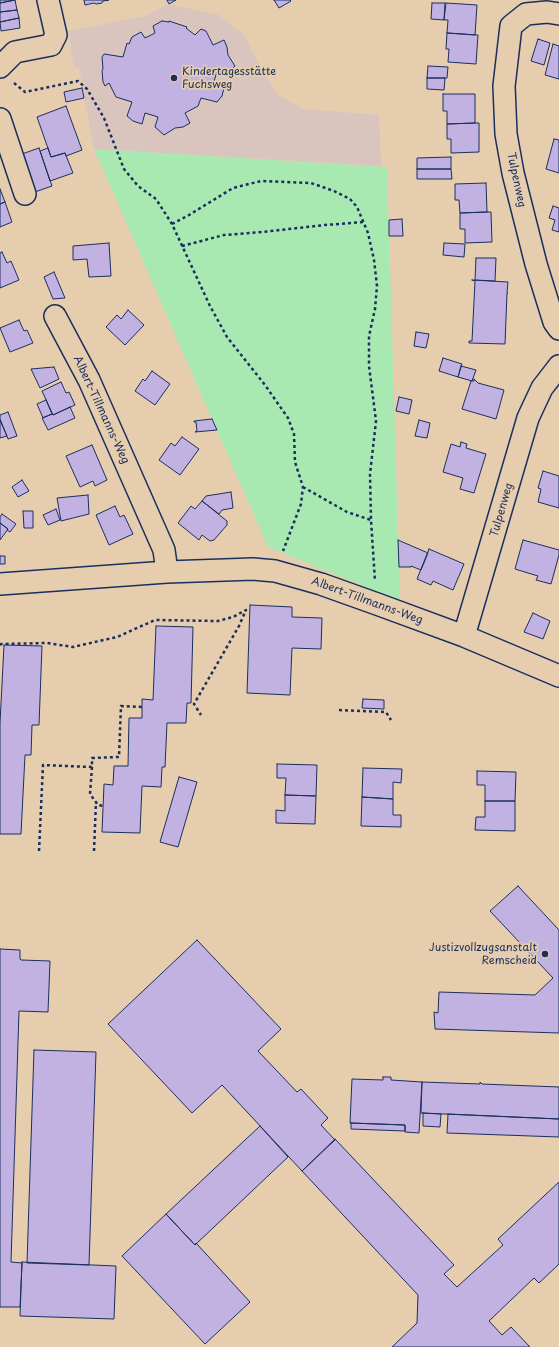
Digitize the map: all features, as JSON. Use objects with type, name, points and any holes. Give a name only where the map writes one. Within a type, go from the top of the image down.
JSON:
[{"type":"street","points":[[5,73],[15,52],[51,45],[56,36],[48,0]]},
{"type":"street","name":"Tulpenweg","points":[[559,14],[547,12],[526,14],[511,26],[504,86],[506,134],[513,173],[536,264],[554,322],[559,329]]},
{"type":"street","points":[[0,118],[25,194]]},
{"type":"street","name":"Albert-Tillmanns-Weg","points":[[55,316],[89,380],[164,550],[167,572]]},
{"type":"street","name":"Tulpenweg","points":[[464,636],[528,418],[542,388],[559,366]]},
{"type":"street","name":"Albert-Tillmanns-Weg","points":[[0,584],[167,572],[253,569],[275,571],[320,584],[464,636],[559,676]]},
{"type":"path","points":[[5,73],[25,92],[78,81],[87,89],[104,118],[124,169],[138,186],[156,199],[172,224],[210,306],[228,337],[288,418],[294,434],[296,462],[303,487],[301,504],[275,571]]},
{"type":"path","points":[[172,224],[232,188],[261,181],[311,183],[334,191],[350,199],[357,208],[368,233],[374,260],[377,286],[375,309],[369,336],[369,366],[376,421],[370,474],[371,520],[377,604]]},
{"type":"path","points":[[182,246],[224,235],[364,222]]},
{"type":"path","points":[[303,487],[347,512],[371,520]]},
{"type":"path","points":[[0,645],[47,643],[74,647],[117,638],[155,620],[218,621],[233,617],[246,610],[239,626],[194,704],[201,715]]},
{"type":"path","points":[[103,806],[98,805],[90,794],[92,758],[119,757],[121,706],[142,707]]},
{"type":"path","points":[[339,710],[386,712],[391,720]]},
{"type":"path","points":[[40,851],[43,765],[92,767]]},
{"type":"path","points":[[94,851],[96,801]]},
{"type":"shaded area","name":"Kindertagesstätte Fuchsweg","points":[[169,4],[219,15],[245,36],[260,67],[278,95],[304,109],[379,115],[381,166],[94,149],[79,68],[74,67],[68,31],[145,16]]},
{"type":"green space","points":[[94,149],[387,167],[400,601],[268,547]]},
{"type":"building","points":[[0,0],[15,0],[0,3]]},
{"type":"building","points":[[15,0],[17,10],[0,12],[0,3]]},
{"type":"building","points":[[84,0],[109,0],[103,1],[102,3],[85,5]]},
{"type":"building","points":[[167,0],[176,0],[169,4]]},
{"type":"building","points":[[274,0],[290,0],[291,1],[279,8]]},
{"type":"building","points":[[432,3],[445,3],[444,20],[431,19]]},
{"type":"building","points":[[446,3],[477,5],[475,35],[447,33],[448,20],[444,20]]},
{"type":"building","points":[[17,10],[19,18],[0,22],[0,12]]},
{"type":"building","points":[[19,18],[20,28],[1,31],[0,22]]},
{"type":"building","points":[[162,21],[169,21],[187,27],[186,28],[195,35],[201,29],[206,31],[213,45],[224,40],[228,55],[235,66],[227,74],[217,71],[213,85],[224,88],[222,96],[217,102],[201,98],[198,106],[185,113],[190,123],[183,127],[175,128],[164,135],[155,127],[158,117],[145,113],[142,124],[133,121],[127,116],[132,102],[116,97],[109,83],[105,86],[103,82],[102,70],[102,57],[104,54],[123,57],[127,43],[129,44],[132,37],[141,32],[145,38],[155,33],[153,26]]},
{"type":"building","points":[[447,33],[478,35],[476,64],[448,62],[449,49],[446,49]]},
{"type":"building","points":[[538,39],[550,43],[544,65],[531,61]]},
{"type":"building","points":[[553,44],[559,46],[559,79],[545,75]]},
{"type":"building","points":[[428,66],[448,67],[447,78],[427,78]]},
{"type":"building","points":[[427,78],[445,78],[444,90],[427,89]]},
{"type":"building","points":[[82,88],[84,98],[66,102],[64,92]]},
{"type":"building","points":[[443,94],[475,94],[475,123],[447,124],[447,111],[443,111]]},
{"type":"building","points":[[66,106],[82,150],[66,156],[65,153],[51,157],[37,117]]},
{"type":"building","points":[[479,123],[479,152],[451,153],[451,139],[447,139],[447,124]]},
{"type":"building","points":[[554,139],[559,140],[559,173],[546,169]]},
{"type":"building","points":[[39,148],[52,186],[32,193],[19,155]]},
{"type":"building","points":[[48,148],[51,157],[65,153],[73,173],[50,181],[40,151]]},
{"type":"building","points":[[451,157],[451,169],[417,169],[417,158]]},
{"type":"building","points":[[417,169],[451,169],[452,179],[417,179]]},
{"type":"building","points":[[486,183],[487,212],[460,213],[459,200],[455,200],[455,184]]},
{"type":"building","points":[[0,189],[5,202],[0,204]]},
{"type":"building","points":[[5,202],[12,222],[0,227],[0,204]]},
{"type":"building","points":[[553,206],[559,208],[559,232],[552,230],[555,220],[549,218]]},
{"type":"building","points":[[491,212],[492,242],[465,243],[465,229],[460,229],[460,213]]},
{"type":"building","points":[[402,219],[403,236],[389,236],[389,220]]},
{"type":"building","points":[[109,243],[111,276],[89,277],[87,259],[73,260],[73,246]]},
{"type":"building","points":[[444,243],[465,244],[464,257],[443,255]]},
{"type":"building","points":[[2,252],[7,263],[11,261],[19,280],[0,288],[0,253]]},
{"type":"building","points":[[476,258],[496,258],[495,281],[475,280]]},
{"type":"building","points":[[54,272],[65,298],[53,299],[44,277]]},
{"type":"building","points":[[472,280],[508,282],[505,344],[469,343],[469,341],[472,341],[475,281]]},
{"type":"building","points":[[128,310],[144,325],[125,345],[106,327],[117,315],[121,319]]},
{"type":"building","points":[[19,320],[24,331],[27,330],[33,343],[10,352],[0,328]]},
{"type":"building","points":[[416,332],[429,334],[426,348],[414,346]]},
{"type":"building","points":[[443,358],[462,364],[458,377],[439,371]]},
{"type":"building","points":[[461,366],[476,370],[472,381],[458,377]]},
{"type":"building","points":[[54,367],[59,379],[40,388],[31,369]]},
{"type":"building","points":[[152,371],[170,384],[155,405],[135,391],[143,379],[145,381]]},
{"type":"building","points":[[474,379],[478,383],[504,390],[496,419],[462,409],[471,381],[474,381]]},
{"type":"building","points":[[61,382],[66,393],[69,392],[75,405],[53,415],[42,391]]},
{"type":"building","points":[[399,397],[412,400],[409,414],[396,411]]},
{"type":"building","points":[[46,400],[52,414],[43,418],[37,404]]},
{"type":"building","points":[[70,407],[75,418],[48,430],[42,418],[52,414],[53,415]]},
{"type":"building","points":[[8,412],[17,436],[8,439],[0,419],[0,415]]},
{"type":"building","points":[[212,419],[217,430],[195,432],[197,431],[196,422],[194,421]]},
{"type":"building","points":[[0,420],[7,436],[0,438]]},
{"type":"building","points":[[419,420],[430,423],[427,438],[415,436]]},
{"type":"building","points":[[182,437],[199,449],[180,475],[159,460],[171,443],[175,446]]},
{"type":"building","points":[[461,442],[467,444],[466,448],[486,454],[474,493],[460,489],[463,478],[443,472],[451,444],[460,447]]},
{"type":"building","points":[[92,445],[107,480],[95,486],[93,481],[80,487],[66,456]]},
{"type":"building","points":[[543,471],[559,476],[559,508],[538,502],[541,489],[538,488]]},
{"type":"building","points":[[22,480],[29,491],[18,497],[12,487]]},
{"type":"building","points":[[231,492],[233,508],[222,510],[219,514],[202,501],[206,496]]},
{"type":"building","points":[[88,495],[89,514],[61,521],[57,498]]},
{"type":"building","points":[[202,501],[227,521],[227,525],[214,540],[210,541],[202,535],[199,540],[178,523],[191,506],[195,509]]},
{"type":"building","points":[[115,506],[120,517],[124,515],[133,534],[109,545],[96,515]]},
{"type":"building","points":[[56,509],[60,520],[48,525],[43,515]]},
{"type":"building","points":[[23,511],[33,511],[33,528],[24,528]]},
{"type":"building","points":[[2,514],[16,524],[10,532],[0,523],[0,517]]},
{"type":"building","points":[[0,523],[8,529],[0,540]]},
{"type":"building","points":[[398,540],[428,553],[421,570],[411,566],[399,567]]},
{"type":"building","points":[[523,540],[559,550],[551,584],[536,580],[538,576],[515,569]]},
{"type":"building","points":[[429,549],[464,564],[453,590],[433,581],[431,585],[417,579]]},
{"type":"building","points":[[0,556],[5,556],[5,564],[0,564]]},
{"type":"building","points":[[250,605],[292,607],[292,617],[322,618],[321,649],[292,648],[290,695],[247,693]]},
{"type":"building","points":[[533,613],[550,621],[543,639],[524,632]]},
{"type":"building","points":[[156,626],[193,627],[191,703],[187,703],[186,723],[167,723],[165,767],[162,767],[161,787],[142,786],[140,833],[102,832],[104,784],[113,785],[114,766],[128,766],[129,718],[142,718],[142,699],[153,700]]},
{"type":"building","points":[[4,645],[42,646],[39,725],[32,725],[31,755],[25,755],[21,834],[0,834],[0,723]]},
{"type":"building","points":[[363,699],[384,700],[384,709],[362,708]]},
{"type":"building","points":[[277,764],[317,765],[316,796],[285,795],[286,778],[277,778]]},
{"type":"building","points":[[363,768],[402,769],[401,783],[393,782],[393,799],[362,797]]},
{"type":"building","points":[[477,771],[516,772],[515,801],[485,801],[485,785],[477,785]]},
{"type":"building","points":[[179,777],[197,782],[178,847],[160,842]]},
{"type":"building","points":[[285,795],[316,796],[315,824],[276,823],[276,810],[285,811]]},
{"type":"building","points":[[362,797],[393,799],[393,815],[401,815],[401,827],[361,826]]},
{"type":"building","points":[[485,801],[515,801],[515,831],[475,830],[476,817],[485,817]]},
{"type":"building","name":"Justizvollzugsanstalt Remscheid","points":[[518,886],[559,930],[559,1033],[435,1029],[434,1012],[438,1013],[439,992],[535,995],[553,978],[490,911]]},
{"type":"building","points":[[197,940],[281,1029],[258,1051],[297,1092],[301,1089],[328,1118],[321,1125],[335,1140],[302,1171],[222,1085],[192,1113],[108,1024]]},
{"type":"building","points":[[0,949],[20,950],[21,960],[50,961],[48,1012],[19,1011],[11,1262],[22,1263],[20,1307],[0,1307]]},
{"type":"building","points":[[34,1050],[96,1052],[89,1265],[27,1263]]},
{"type":"building","points":[[383,1077],[391,1077],[391,1080],[422,1082],[419,1133],[405,1132],[405,1125],[350,1123],[352,1079],[383,1080]]},
{"type":"building","points":[[422,1082],[480,1084],[480,1082],[482,1084],[559,1087],[559,1119],[421,1113]]},
{"type":"building","points":[[423,1113],[441,1114],[440,1127],[423,1126]]},
{"type":"building","points":[[448,1114],[559,1119],[559,1137],[447,1133]]},
{"type":"building","points":[[351,1123],[405,1125],[405,1131],[351,1129]]},
{"type":"building","points":[[260,1126],[288,1157],[195,1245],[166,1214]]},
{"type":"building","points":[[335,1139],[454,1265],[444,1274],[457,1287],[503,1245],[498,1239],[559,1182],[559,1264],[539,1283],[534,1278],[489,1321],[502,1335],[511,1327],[530,1347],[392,1347],[417,1323],[418,1295],[302,1171]]},
{"type":"building","points":[[166,1214],[195,1245],[196,1243],[250,1302],[205,1344],[122,1256]]},
{"type":"building","points":[[22,1262],[116,1266],[114,1319],[20,1316]]},
{"type":"place","name":"Kindertagesstätte Fuchsweg","points":[[174,78]]},
{"type":"place","name":"Justizvollzugsanstalt Remscheid","points":[[545,954]]}]
